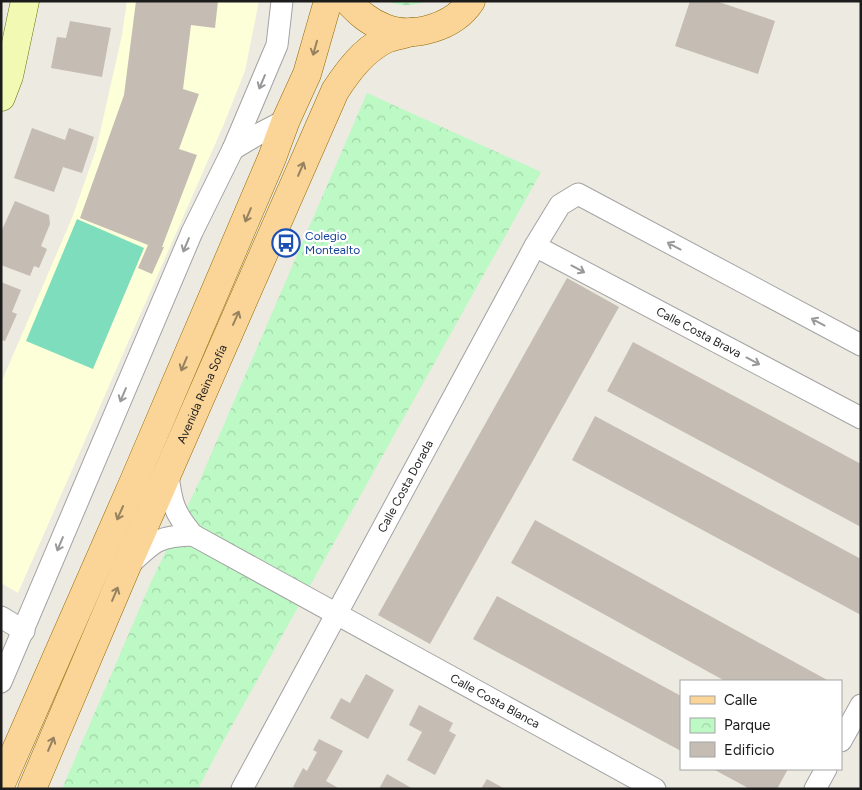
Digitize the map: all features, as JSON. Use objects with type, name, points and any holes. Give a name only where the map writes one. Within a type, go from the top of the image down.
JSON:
[{"type":"main road","points":[[1,784],[138,472],[272,158],[286,120],[307,74],[328,1]]},
{"type":"main road","points":[[348,1],[363,17],[386,29],[411,32]]},
{"type":"main road","name":"Avenida Reina Sofía","points":[[32,789],[125,570],[335,91],[349,69],[385,39],[433,28],[452,19],[471,1]]},
{"type":"street","points":[[1,96],[9,76],[25,1]]},
{"type":"street","points":[[1,682],[192,232],[233,149],[277,45],[282,1]]},
{"type":"street","points":[[233,149],[286,120]]},
{"type":"street","name":"Calle Costa Dorada","points":[[242,789],[535,246],[560,205],[578,194],[861,345]]},
{"type":"street","name":"Calle Costa Brava","points":[[535,246],[861,418]]},
{"type":"street","points":[[168,474],[171,497],[180,519],[193,535]]},
{"type":"street","points":[[125,570],[150,545],[170,535],[193,535]]},
{"type":"street","name":"Calle Costa Blanca","points":[[193,535],[655,789]]},
{"type":"street","points":[[1,617],[24,631]]},
{"type":"street","points":[[842,739],[861,705]]},
{"type":"street","points":[[815,789],[825,770]]},
{"type":"shaded area","points":[[127,1],[259,1],[245,71],[224,124],[18,593],[1,583],[1,383],[72,218],[96,150],[122,35]]},
{"type":"green space","points":[[387,1],[427,1],[407,5]]},
{"type":"green space","points":[[367,93],[541,172],[198,789],[62,789],[151,582],[200,480]]},
{"type":"green space","points":[[77,219],[144,248],[93,369],[26,341]]},
{"type":"building","points":[[136,1],[218,1],[215,28],[191,25],[183,89],[199,94],[179,149],[197,155],[162,247],[164,247],[152,274],[138,268],[148,245],[80,218],[124,95]]},
{"type":"building","points":[[690,1],[716,1],[775,21],[758,74],[675,46]]},
{"type":"building","points":[[70,21],[111,28],[102,77],[51,68],[57,37],[66,38]]},
{"type":"building","points":[[32,128],[65,140],[69,128],[94,137],[82,173],[63,167],[54,192],[14,178]]},
{"type":"building","points":[[15,201],[49,215],[50,224],[41,246],[47,249],[39,268],[34,266],[30,276],[1,265],[1,232]]},
{"type":"building","points":[[567,278],[619,307],[430,644],[378,615]]},
{"type":"building","points":[[1,282],[21,290],[12,312],[17,314],[5,341],[1,340]]},
{"type":"building","points":[[633,342],[861,464],[861,527],[607,391]]},
{"type":"building","points":[[595,416],[861,559],[861,615],[572,460]]},
{"type":"building","points":[[535,520],[827,680],[723,680],[511,563]]},
{"type":"building","points":[[497,596],[680,695],[680,750],[473,639]]},
{"type":"building","points":[[366,674],[394,690],[368,739],[330,718],[341,698],[350,703]]},
{"type":"building","points":[[419,705],[453,723],[449,731],[456,735],[435,775],[407,760],[422,732],[409,725]]},
{"type":"building","points":[[319,739],[343,751],[326,781],[340,789],[296,789],[293,787],[303,768],[307,771],[317,752],[313,750]]},
{"type":"building","points":[[715,770],[787,770],[777,789],[750,789]]},
{"type":"building","points":[[387,774],[413,789],[379,789]]},
{"type":"building","points":[[487,779],[505,789],[481,789]]},
{"type":"place","name":"Colegio Montealto","points":[[286,243]]}]
